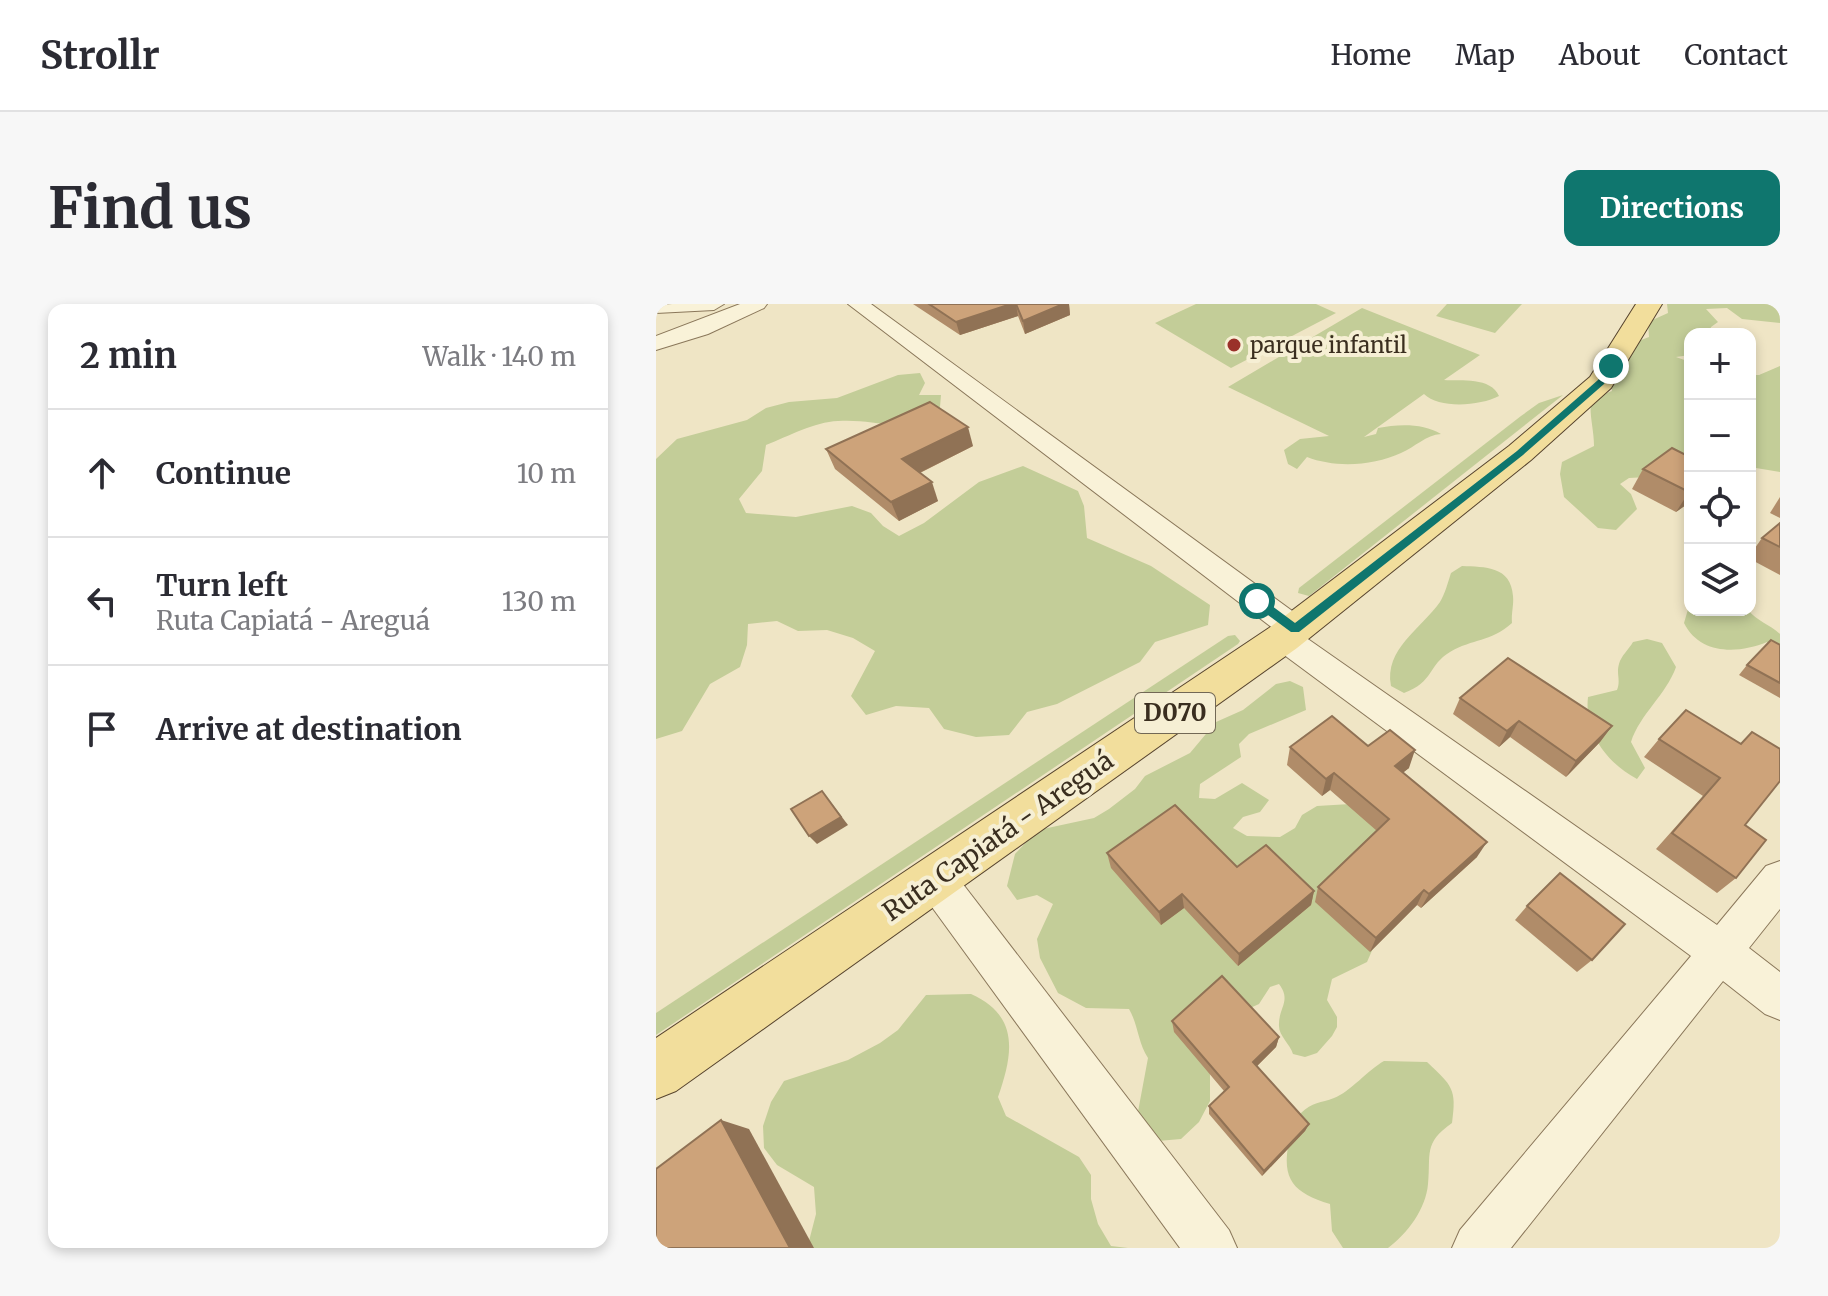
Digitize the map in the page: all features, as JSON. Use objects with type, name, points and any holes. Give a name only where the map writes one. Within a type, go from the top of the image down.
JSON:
[{"type":"main road","name":"Ruta Capiatá - Areguá","points":[[656,1071],[1289,634],[1520,453],[1601,382],[1649,304]]},
{"type":"street","points":[[656,307],[714,304]]},
{"type":"street","points":[[656,343],[700,329],[757,304]]},
{"type":"street","points":[[858,304],[1289,634],[1780,999]]},
{"type":"street","points":[[935,879],[1211,1248]]},
{"type":"street","points":[[1478,1248],[1780,879]]},
{"type":"green space","name":"parque infantil","points":[[1196,304],[1316,304],[1336,313],[1231,368],[1155,323]]},
{"type":"green space","points":[[1447,304],[1522,304],[1495,333],[1436,316]]},
{"type":"green space","points":[[1667,304],[1780,304],[1780,323],[1742,319],[1727,308],[1706,309],[1718,322],[1711,328],[1684,328],[1684,356],[1676,357],[1684,360],[1684,475],[1629,478],[1620,484],[1631,494],[1637,509],[1616,530],[1598,528],[1564,497],[1560,474],[1562,462],[1594,446],[1591,399],[1612,391],[1611,377],[1618,349],[1649,337],[1648,322],[1668,313]]},
{"type":"green space","points":[[1362,308],[1480,355],[1444,380],[1483,383],[1499,396],[1481,402],[1449,404],[1424,394],[1364,437],[1376,434],[1378,428],[1402,425],[1418,426],[1441,434],[1378,461],[1342,464],[1307,457],[1297,469],[1288,464],[1284,450],[1300,439],[1329,436],[1228,387]]},
{"type":"green space","points":[[1780,366],[1780,472],[1756,468],[1756,375]]},
{"type":"green space","points":[[920,373],[925,383],[919,395],[941,395],[940,407],[927,416],[902,424],[829,422],[766,445],[762,471],[739,499],[746,513],[796,517],[852,506],[871,513],[883,526],[899,536],[924,523],[979,482],[1023,466],[1078,491],[1084,506],[1087,538],[1151,566],[1210,605],[1208,625],[1155,642],[1140,662],[1057,704],[1027,712],[1009,735],[976,737],[944,729],[929,708],[896,706],[866,715],[851,696],[875,651],[853,638],[827,630],[798,631],[777,621],[748,624],[747,645],[740,667],[710,684],[682,731],[656,739],[656,459],[677,439],[747,420],[766,408],[789,402],[837,398],[898,375]]},
{"type":"green space","points":[[1563,395],[1309,596],[1298,593],[1299,588],[1521,416],[1539,403]]},
{"type":"green space","points":[[1462,566],[1495,570],[1507,579],[1513,596],[1512,623],[1496,634],[1450,652],[1421,684],[1404,693],[1391,686],[1390,673],[1398,650],[1440,602],[1451,573]]},
{"type":"green space","points":[[1686,616],[1754,616],[1780,634],[1780,657],[1767,642],[1732,650],[1710,646],[1700,641],[1684,623]]},
{"type":"green space","points":[[1235,635],[1240,641],[1238,644],[656,1035],[656,1013],[1228,636]]},
{"type":"green space","points":[[1647,639],[1662,643],[1676,667],[1666,687],[1640,722],[1631,742],[1645,768],[1637,779],[1607,756],[1600,746],[1590,723],[1588,697],[1617,690],[1621,658],[1633,642]]},
{"type":"green space","points":[[1290,681],[1303,687],[1306,710],[1249,734],[1239,744],[1241,757],[1200,784],[1199,798],[1215,799],[1242,783],[1269,800],[1260,812],[1243,817],[1233,828],[1247,836],[1280,837],[1295,828],[1302,815],[1317,806],[1367,803],[1381,813],[1374,946],[1367,962],[1332,979],[1327,1000],[1337,1017],[1337,1027],[1317,1053],[1305,1057],[1293,1054],[1279,1030],[1283,990],[1279,984],[1270,987],[1259,1004],[1237,1014],[1210,1069],[1210,1101],[1199,1122],[1181,1139],[1146,1142],[1137,1117],[1148,1058],[1132,1015],[1129,1009],[1086,1008],[1058,993],[1040,958],[1037,939],[1053,904],[1037,895],[1017,900],[1007,886],[1015,854],[1043,829],[1094,818],[1109,809],[1135,789],[1145,776],[1190,753],[1216,722],[1243,710],[1276,684]]},
{"type":"green space","points":[[971,994],[998,1013],[1005,1025],[1009,1051],[998,1097],[1006,1116],[1079,1157],[1091,1175],[1091,1199],[1098,1224],[1111,1246],[1128,1248],[811,1248],[809,1241],[816,1214],[814,1187],[777,1165],[764,1148],[763,1126],[771,1102],[784,1081],[848,1060],[880,1043],[898,1030],[926,995]]},
{"type":"green space","points":[[1384,1061],[1427,1062],[1451,1088],[1454,1102],[1452,1123],[1432,1143],[1424,1203],[1402,1236],[1388,1248],[1343,1248],[1332,1231],[1330,1204],[1299,1190],[1289,1175],[1287,1154],[1290,1138],[1293,1126],[1305,1109],[1340,1095]]},
{"type":"building","points":[[929,304],[1011,304],[956,322]]},
{"type":"building","points":[[1016,304],[1063,304],[1023,321]]},
{"type":"building","points":[[930,402],[968,427],[902,459],[932,482],[891,502],[826,449]]},
{"type":"building","points":[[1672,448],[1684,454],[1684,490],[1643,469]]},
{"type":"building","points":[[1780,523],[1780,547],[1762,538]]},
{"type":"building","points":[[1771,640],[1780,645],[1780,683],[1747,665]]},
{"type":"building","points":[[1508,658],[1612,726],[1576,761],[1519,721],[1507,731],[1460,698]]},
{"type":"building","points":[[1686,710],[1741,744],[1752,732],[1780,749],[1780,781],[1745,825],[1766,840],[1736,878],[1672,833],[1720,778],[1659,739]]},
{"type":"building","points":[[1332,716],[1368,746],[1390,730],[1415,750],[1395,766],[1487,842],[1429,894],[1424,890],[1376,938],[1318,887],[1389,819],[1334,773],[1326,779],[1290,747]]},
{"type":"building","points":[[822,791],[841,817],[809,836],[791,809]]},
{"type":"building","points":[[1175,805],[1237,867],[1266,845],[1314,891],[1239,954],[1182,894],[1159,912],[1107,853]]},
{"type":"building","points":[[1560,873],[1625,924],[1592,960],[1527,906]]},
{"type":"building","points":[[1222,976],[1279,1037],[1253,1062],[1309,1124],[1264,1171],[1209,1106],[1229,1087],[1172,1021]]},
{"type":"building","points":[[721,1120],[790,1248],[656,1248],[656,1169]]},
{"type":"place","name":"parque infantil","points":[[1234,345]]},
{"type":"route","points":[[1257,601],[1295,629],[1520,453],[1601,382],[1611,366]]}]
